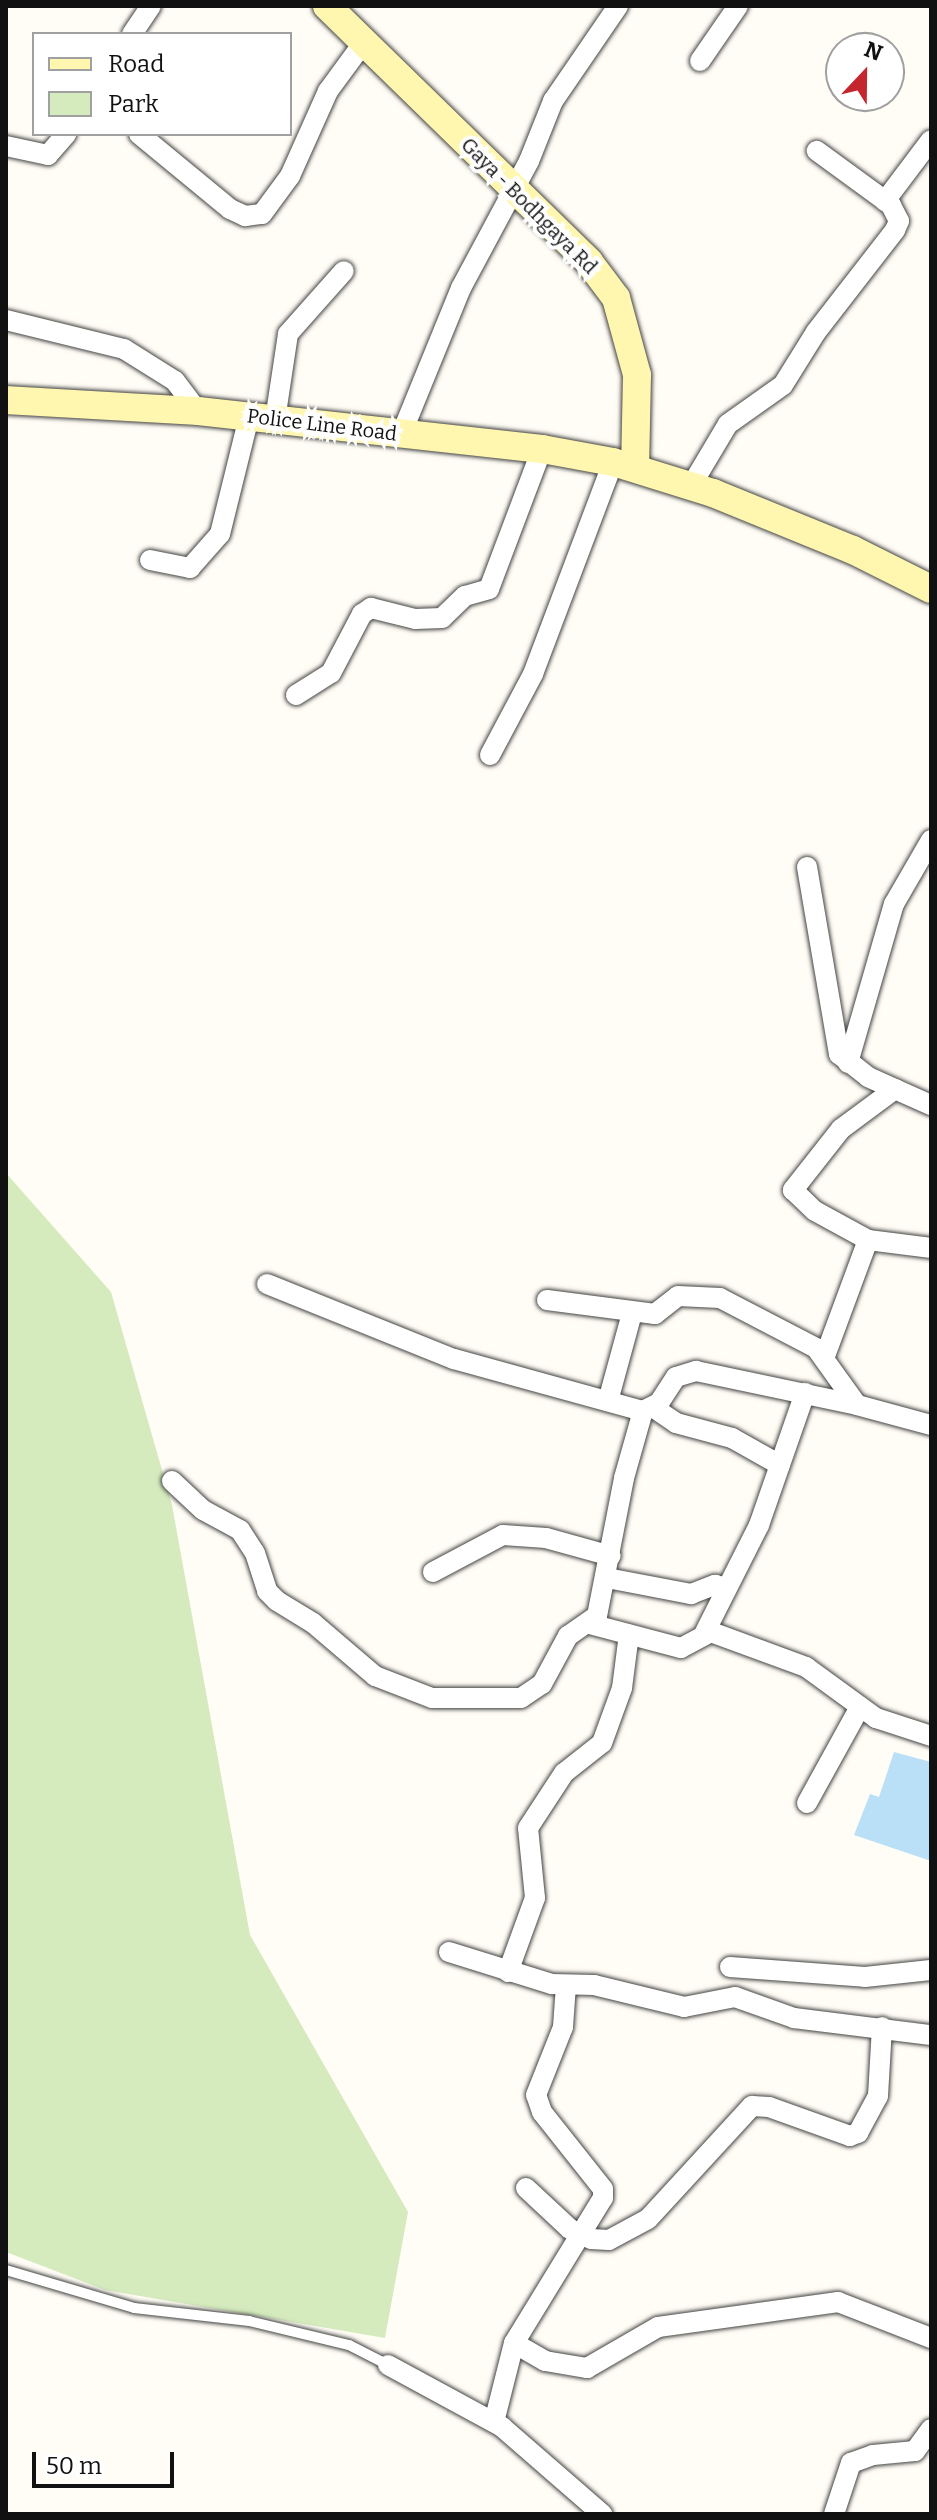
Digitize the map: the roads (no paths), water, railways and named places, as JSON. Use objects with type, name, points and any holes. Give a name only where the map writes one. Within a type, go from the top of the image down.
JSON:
[{"type":"street","points":[[133,32],[151,6]]},
{"type":"street","name":"Gaya - Bodhgaya Rd","points":[[327,6],[589,262],[616,298],[637,375],[624,464]]},
{"type":"street","points":[[401,435],[461,288],[514,190],[569,70],[618,6]]},
{"type":"street","points":[[700,61],[737,6]]},
{"type":"street","points":[[141,136],[230,209],[245,216],[262,214],[290,176],[328,91],[364,42]]},
{"type":"street","points":[[6,146],[48,155],[64,136]]},
{"type":"street","points":[[885,201],[931,140]]},
{"type":"street","points":[[691,486],[728,424],[783,385],[816,332],[895,230],[897,213],[817,151]]},
{"type":"street","points":[[150,560],[190,568],[220,534],[262,418],[288,334],[344,271]]},
{"type":"street","points":[[6,320],[124,349],[175,381],[198,411]]},
{"type":"street","name":"Police Line Road","points":[[6,400],[198,411],[542,449],[624,464]]},
{"type":"street","points":[[296,695],[331,673],[362,614],[371,608],[415,619],[442,618],[465,596],[489,589],[542,449]]},
{"type":"street","points":[[490,755],[533,674],[624,464],[691,486],[853,550],[931,589]]},
{"type":"street","points":[[848,1063],[894,904],[931,840]]},
{"type":"street","points":[[807,867],[834,1044],[848,1063],[931,1105]]},
{"type":"street","points":[[895,1089],[841,1129],[793,1190],[815,1211],[868,1240],[931,1248]]},
{"type":"street","points":[[825,1356],[868,1240]]},
{"type":"street","points":[[267,1284],[454,1359],[648,1410],[676,1423],[732,1438],[780,1465]]},
{"type":"street","points":[[547,1300],[632,1313],[663,1311],[678,1296],[713,1296],[789,1330],[825,1356],[857,1405]]},
{"type":"street","points":[[608,1401],[632,1313]]},
{"type":"street","points":[[172,1481],[203,1510],[240,1530],[255,1553],[267,1591],[277,1601],[313,1623],[375,1676],[413,1693],[445,1698],[521,1698],[542,1684],[568,1636],[590,1624],[597,1616],[607,1578],[624,1478],[648,1410],[676,1377],[696,1371],[805,1393],[931,1425]]},
{"type":"street","points":[[590,1624],[681,1648],[705,1632],[759,1525],[805,1393]]},
{"type":"street","points":[[433,1572],[503,1535],[546,1538],[611,1556]]},
{"type":"street","points":[[607,1578],[691,1594],[715,1585],[727,1588]]},
{"type":"street","points":[[705,1632],[806,1667],[886,1723],[931,1736]]},
{"type":"street","points":[[508,1972],[535,1898],[528,1828],[564,1773],[602,1743],[622,1688],[629,1634]]},
{"type":"street","points":[[807,1803],[860,1707]]},
{"type":"street","points":[[449,1952],[508,1972],[566,1985],[594,1985],[684,2007],[735,1997],[794,2018],[931,2035]]},
{"type":"street","points":[[730,1967],[865,1977],[931,1970]]},
{"type":"street","points":[[494,2422],[514,2343],[599,2206],[603,2189],[542,2112],[536,2095],[563,2027],[566,1985]]},
{"type":"street","points":[[526,2188],[548,2213],[580,2235],[609,2240],[648,2219],[752,2106],[769,2107],[850,2136],[858,2133],[878,2096],[882,2027]]},
{"type":"street","points":[[514,2343],[558,2366],[587,2368],[658,2327],[838,2302],[931,2338]]},
{"type":"street","points":[[388,2365],[494,2422],[602,2514]]},
{"type":"street","points":[[834,2514],[851,2463],[873,2455],[915,2451],[931,2429]]},
{"type":"lane","points":[[6,2270],[134,2308],[249,2321],[349,2345],[388,2365]]},
{"type":"water","points":[[894,1752],[931,1762],[931,1861],[854,1835],[870,1794],[879,1797]]}]
